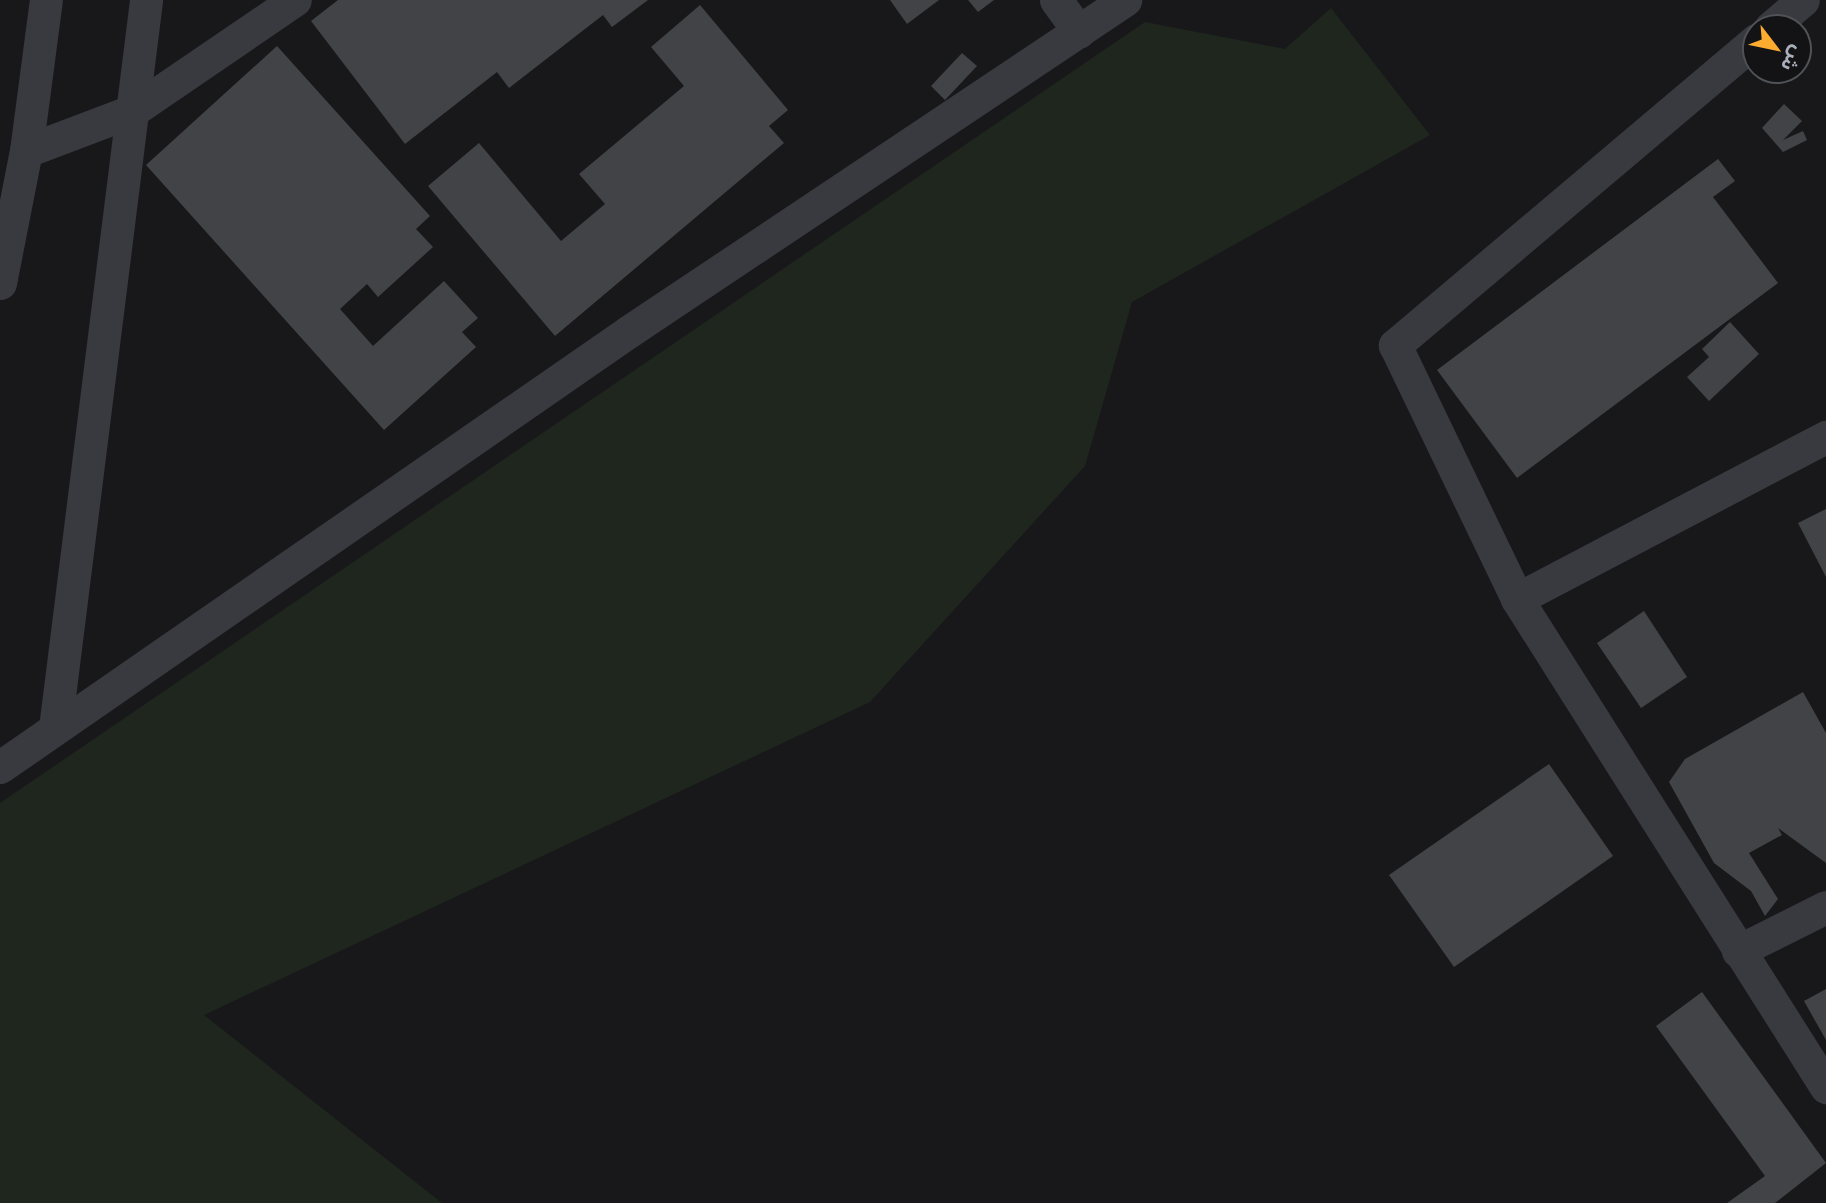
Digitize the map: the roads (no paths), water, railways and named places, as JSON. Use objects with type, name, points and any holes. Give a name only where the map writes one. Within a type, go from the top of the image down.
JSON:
[{"type":"street","points":[[0,283],[5,220],[26,151],[46,0]]},
{"type":"street","points":[[55,728],[146,0]]},
{"type":"street","points":[[26,151],[132,111],[295,0]]},
{"type":"street","points":[[1056,0],[1079,32]]},
{"type":"street","points":[[0,767],[628,331],[1125,0]]},
{"type":"street","points":[[1786,14],[1803,0]]},
{"type":"street","points":[[1742,52],[1395,345],[1517,599],[1826,1087]]},
{"type":"street","points":[[1517,599],[1826,437]]},
{"type":"street","points":[[1738,951],[1826,907]]}]
